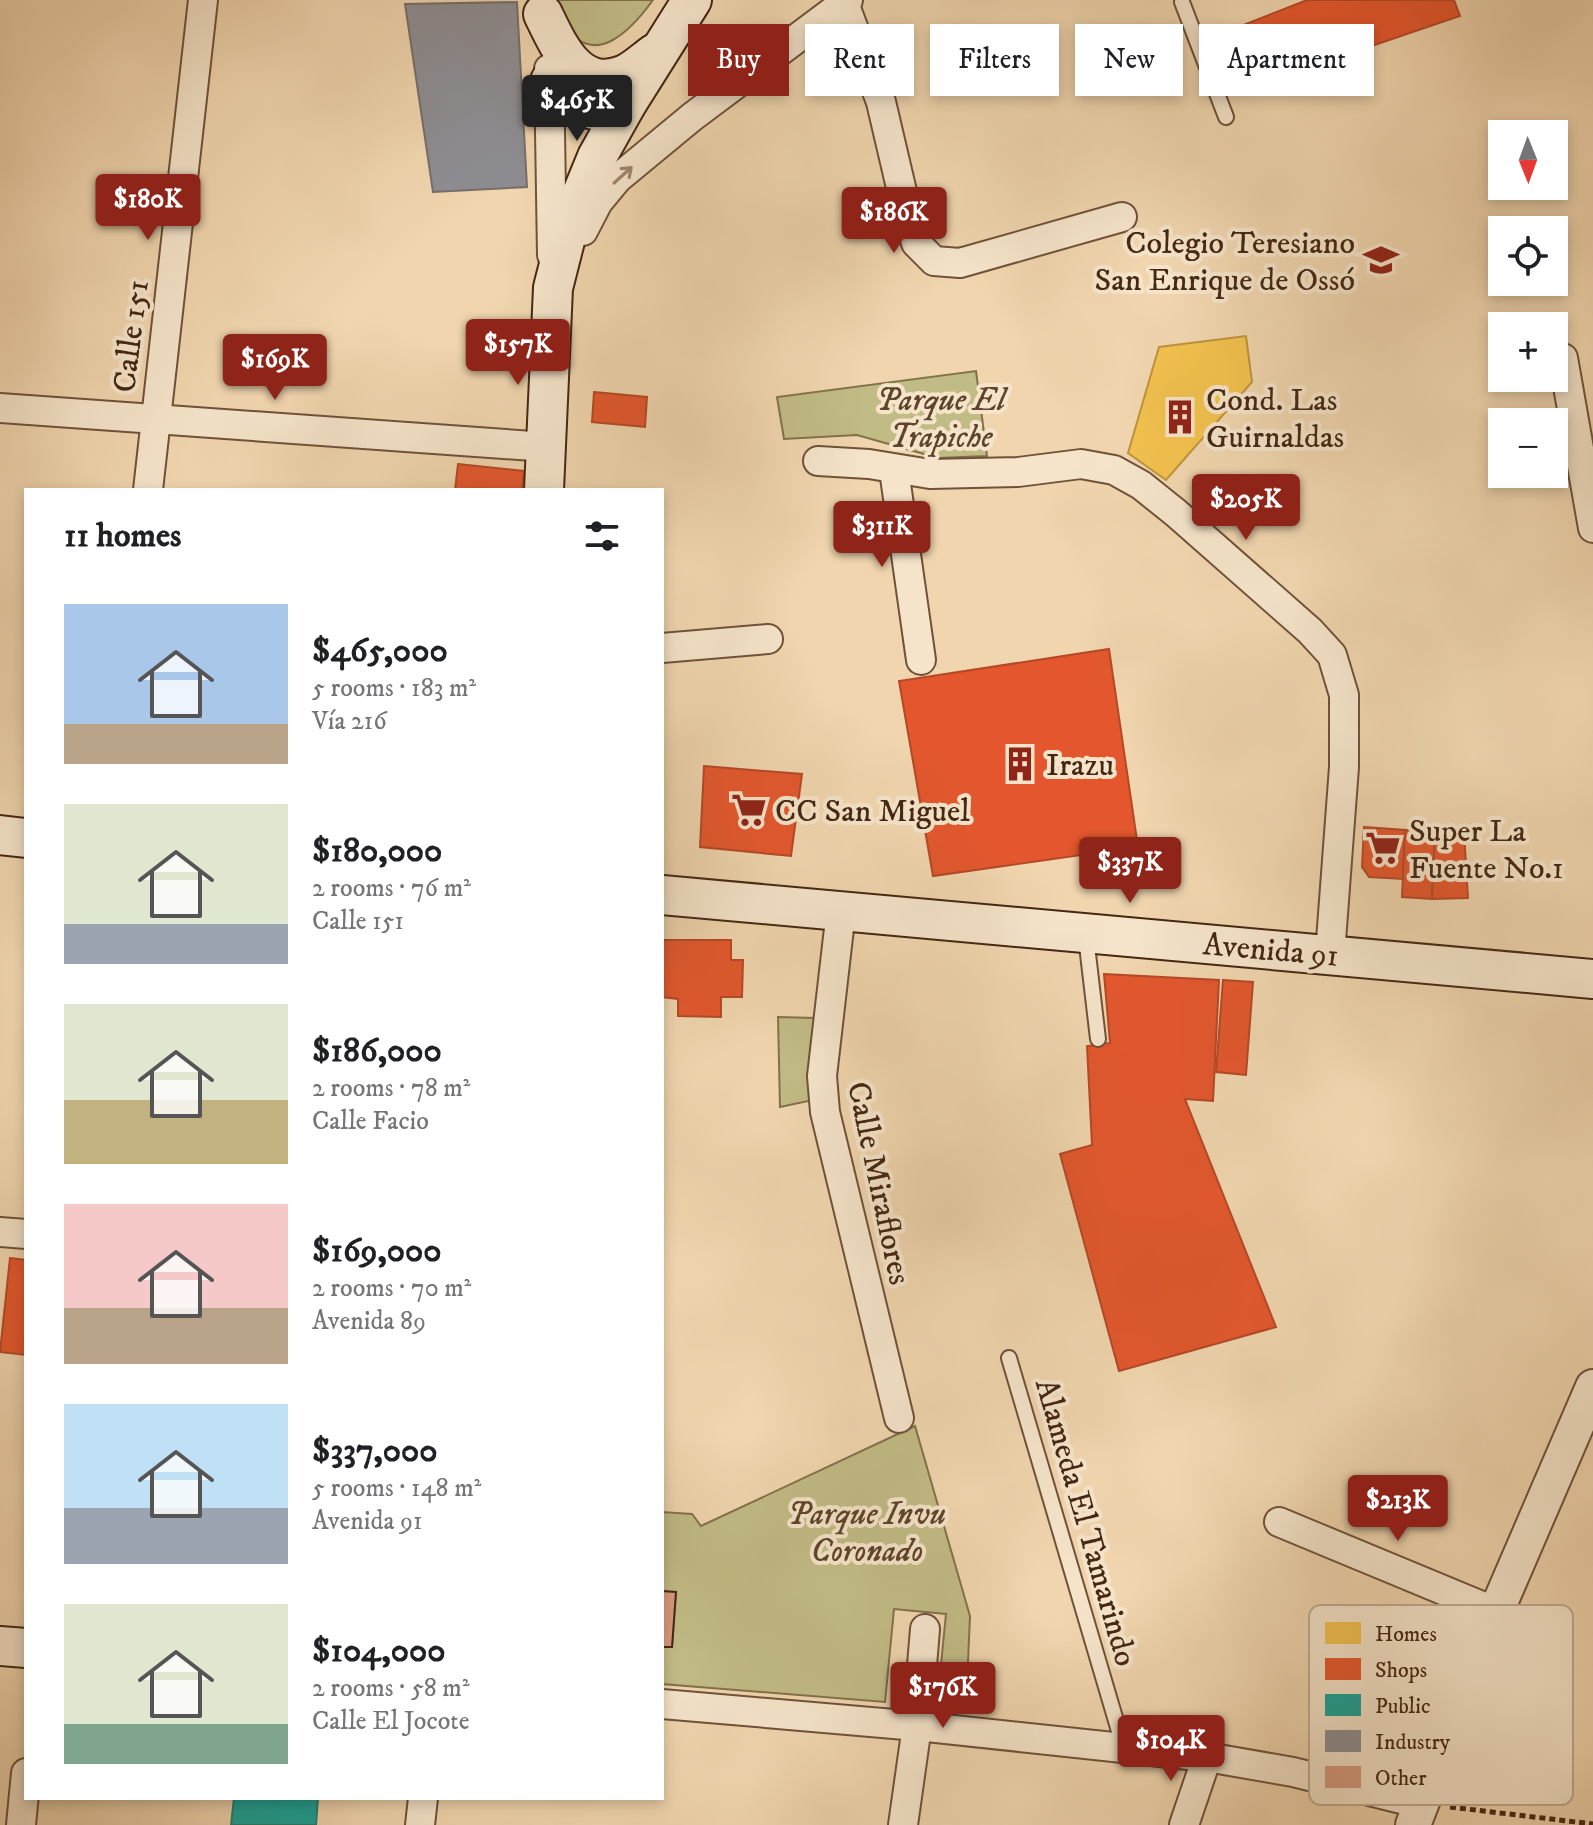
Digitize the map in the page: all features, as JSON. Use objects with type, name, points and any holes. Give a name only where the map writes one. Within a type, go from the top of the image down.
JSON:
[{"type":"main road","points":[[544,488],[553,288],[569,225],[626,105],[692,0]]},
{"type":"main road","points":[[542,7],[562,53],[579,72],[601,80],[625,75],[718,0]]},
{"type":"main road","points":[[550,81],[578,107],[609,110],[626,105]]},
{"type":"main road","points":[[0,835],[24,838]]},
{"type":"main road","name":"Avenida 91","points":[[664,895],[1593,979]]},
{"type":"main road","points":[[0,1646],[24,1648]]},
{"type":"street","name":"Calle 151","points":[[148,488],[203,0]]},
{"type":"street","points":[[553,288],[598,202],[617,179],[692,117],[846,2],[881,102],[916,243],[934,261],[960,263],[1122,217]]},
{"type":"street","points":[[542,7],[550,81],[553,288]]},
{"type":"street","points":[[1568,386],[1593,528]]},
{"type":"street","points":[[0,408],[547,447]]},
{"type":"street","points":[[818,461],[869,464],[930,474],[984,473],[1081,464],[1114,470],[1141,485],[1176,513],[1310,631],[1332,655],[1344,695],[1344,767],[1330,954]]},
{"type":"street","points":[[894,470],[921,660]]},
{"type":"street","points":[[664,648],[768,639]]},
{"type":"street","name":"Calle Miraflores","points":[[841,911],[822,1076],[825,1112],[899,1418]]},
{"type":"street","points":[[0,1232],[24,1234]]},
{"type":"street","points":[[1499,1605],[1593,1387]]},
{"type":"street","points":[[1279,1522],[1479,1605]]},
{"type":"street","points":[[903,1825],[917,1726],[925,1629]]},
{"type":"street","points":[[664,1704],[917,1726],[1207,1757],[1309,1777]]},
{"type":"street","points":[[1184,1825],[1207,1757]]},
{"type":"street","points":[[21,1825],[24,1794]]},
{"type":"street","points":[[420,1825],[423,1800]]},
{"type":"street","points":[[1390,1805],[1417,1814]]},
{"type":"lane","points":[[1182,2],[1226,117]]},
{"type":"lane","points":[[1086,932],[1098,1039]]},
{"type":"lane","name":"Alameda El Tamarindo","points":[[1009,1358],[1124,1748]]},
{"type":"path","points":[[1417,1814],[1593,1824]]},
{"type":"green space","points":[[555,0],[653,0],[624,33],[600,45],[576,38],[564,24]]},
{"type":"green space","name":"Parque El Trapiche","points":[[976,371],[987,456],[938,458],[857,435],[784,439],[777,397]]},
{"type":"green space","points":[[778,1017],[816,1018],[813,1100],[780,1107]]},
{"type":"green space","name":"Parque Invu Coronado","points":[[915,1426],[970,1616],[966,1708],[937,1705],[946,1614],[894,1609],[885,1702],[664,1684],[664,1647],[672,1647],[676,1593],[664,1591],[664,1512],[692,1514],[701,1526]]},
{"type":"building: Homes","name":"Cond. Las Guirnaldas","points":[[1246,336],[1252,382],[1166,480],[1128,453],[1159,347]]},
{"type":"building: Shops","points":[[1307,0],[1454,0],[1460,16],[1374,45],[1374,24],[1246,24]]},
{"type":"building: Shops","points":[[594,392],[647,397],[645,427],[592,422]]},
{"type":"building: Shops","points":[[458,464],[524,471],[522,488],[455,488]]},
{"type":"building: Shops","name":"Irazu","points":[[1109,649],[1138,847],[933,876],[899,681]]},
{"type":"building: Shops","name":"CC San Miguel","points":[[704,766],[802,774],[791,856],[700,847]]},
{"type":"building: Shops","name":"Super La Fuente No.1","points":[[1364,827],[1405,830],[1403,879],[1369,877],[1362,867]]},
{"type":"building: Shops","points":[[1405,830],[1435,831],[1432,899],[1402,897]]},
{"type":"building: Shops","points":[[1435,831],[1464,832],[1468,898],[1432,899]]},
{"type":"building: Shops","points":[[664,940],[731,940],[731,960],[743,960],[742,997],[721,997],[721,1017],[678,1016],[678,999],[664,997]]},
{"type":"building: Shops","points":[[1104,974],[1219,980],[1213,1101],[1185,1099],[1276,1327],[1119,1371],[1060,1154],[1092,1145],[1087,1046],[1110,1043]]},
{"type":"building: Shops","points":[[1223,980],[1253,982],[1246,1075],[1216,1072]]},
{"type":"building: Shops","points":[[10,1258],[24,1260],[24,1355],[0,1352]]},
{"type":"building: Public","points":[[234,1800],[318,1800],[316,1825],[231,1825]]},
{"type":"building: Industry","points":[[517,2],[527,187],[433,192],[405,4]]},
{"type":"building: Other","points":[[664,1591],[676,1592],[672,1647],[664,1647]]},
{"type":"place","name":"Colegio Teresiano San Enrique de Ossó","points":[[1381,260]]},
{"type":"place","name":"Cond. Las Guirnaldas","points":[[1180,417]]},
{"type":"place","name":"Irazu","points":[[1020,764]]},
{"type":"place","name":"CC San Miguel","points":[[749,810]]},
{"type":"place","name":"Super La Fuente No.1","points":[[1383,848]]}]
